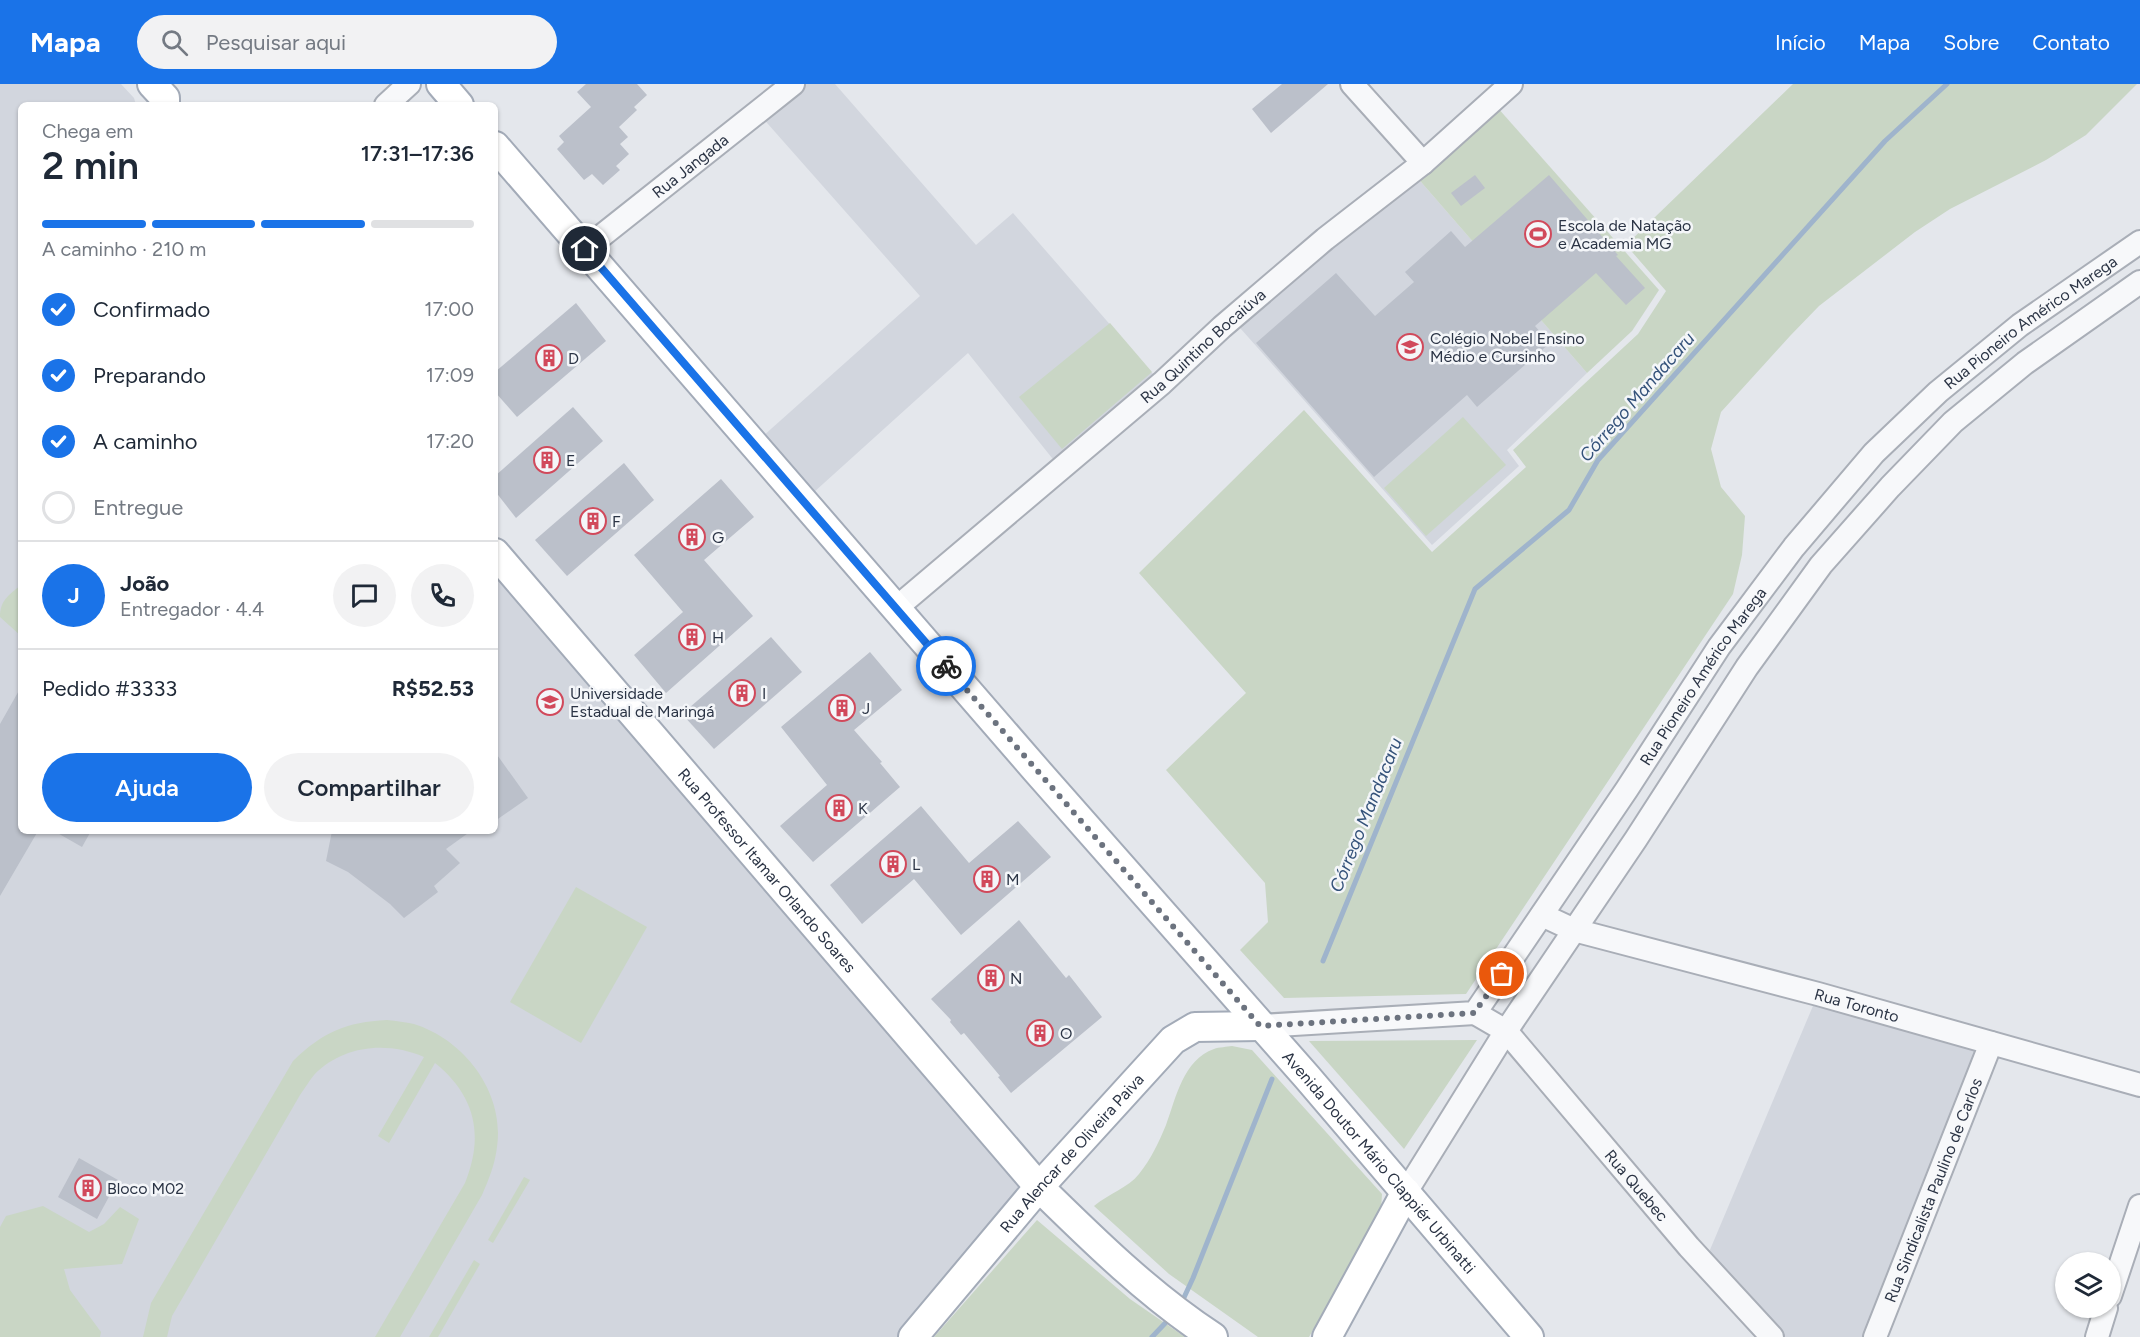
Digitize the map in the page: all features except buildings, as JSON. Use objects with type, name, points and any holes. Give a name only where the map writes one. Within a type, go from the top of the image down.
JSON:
[{"type":"main road","points":[[441,84],[456,102]]},
{"type":"main road","name":"Avenida Doutor Mário Clappiér Urbinatti","points":[[498,149],[896,609],[1307,1077],[1529,1337]]},
{"type":"main road","name":"Rua Professor Itamar Orlando Soares","points":[[498,556],[1039,1187]]},
{"type":"main road","name":"Rua Alencar de Oliveira Paiva","points":[[913,1337],[1039,1187],[1173,1040],[1195,1027],[1260,1026]]},
{"type":"main road","points":[[1039,1187],[1148,1290],[1208,1334]]},
{"type":"main road","points":[[1326,1337],[1406,1192]]},
{"type":"street","points":[[389,102],[409,84]]},
{"type":"street","name":"Rua Jangada","points":[[585,249],[793,84]]},
{"type":"street","points":[[1352,84],[1423,163]]},
{"type":"street","name":"Rua Quintino Bocaiúva","points":[[896,609],[1162,383],[1222,327],[1325,238],[1423,163],[1511,84]]},
{"type":"street","name":"Rua Pioneiro Américo Marega","points":[[1474,1013],[1542,915],[1719,647],[1794,547],[1874,453],[1938,392],[2020,325],[2140,242]]},
{"type":"street","name":"Rua Pioneiro Américo Marega","points":[[1406,1192],[1506,1031],[1636,840],[1747,667],[1821,566],[1890,487],[1953,422],[2007,378],[2140,282]]},
{"type":"street","name":"Rua Toronto","points":[[1542,915],[1574,930],[1818,994],[2140,1085]]},
{"type":"street","points":[[1260,1026],[1474,1013],[1506,1031]]},
{"type":"street","name":"Rua Quebec","points":[[1506,1031],[1689,1247],[1772,1337]]},
{"type":"street","name":"Rua Sindicalista Paulino de Carlos","points":[[1875,1337],[1991,1043]]},
{"type":"street","points":[[2121,1263],[2140,1206]]},
{"type":"street","points":[[2097,1337],[2103,1318]]},
{"type":"shaded area","name":"Universidade Estadual de Maringá","points":[[0,84],[121,84],[135,102],[18,102],[18,834],[498,834],[498,576],[1014,1176],[1019,1188],[1014,1203],[897,1337],[0,1337]]},
{"type":"shaded area","points":[[802,84],[835,84],[976,245],[1013,213],[1160,382],[1060,468],[968,353],[803,502],[753,445],[920,296],[761,116]]},
{"type":"shaded area","name":"Colégio Nobel Ensino Médio e Cursinho","points":[[1408,167],[1587,373],[1507,450],[1519,466],[1432,545],[1233,320]]},
{"type":"shaded area","points":[[1818,994],[1991,1043],[1875,1337],[1772,1337],[1704,1264]]},
{"type":"green space","points":[[1793,84],[2137,84],[2086,135],[2046,160],[1950,209],[1915,232],[1819,306],[1721,412],[1711,449],[1721,487],[1745,516],[1742,555],[1733,594],[1466,994],[1284,998],[1240,950],[1268,922],[1265,883],[1166,770],[1246,693],[1139,573],[1304,410],[1432,552],[1526,467],[1513,450],[1638,334],[1666,291],[1626,245]]},
{"type":"green space","name":"Escola de Natação e Academia MG","points":[[1489,98],[1659,290],[1632,331],[1587,373],[1408,167]]},
{"type":"green space","points":[[1110,323],[1152,372],[1062,449],[1019,397]]},
{"type":"green space","points":[[1463,417],[1506,465],[1426,536],[1384,488]]},
{"type":"green space","points":[[18,588],[18,633],[0,617],[3,602]]},
{"type":"green space","points":[[576,887],[647,927],[581,1043],[510,1002]]},
{"type":"green space","points":[[387,1020],[414,1024],[433,1032],[450,1042],[465,1056],[478,1071],[488,1089],[495,1107],[498,1127],[495,1159],[482,1195],[400,1337],[375,1337],[465,1183],[471,1166],[475,1133],[468,1103],[460,1089],[435,1063],[389,1143],[378,1136],[424,1057],[410,1052],[381,1048],[366,1049],[338,1057],[314,1075],[300,1095],[172,1316],[167,1337],[143,1337],[151,1303],[293,1061],[336,1030],[359,1023]]},
{"type":"green space","points":[[1477,1040],[1404,1149],[1309,1041]]},
{"type":"green space","points":[[1232,1046],[1252,1050],[1382,1194],[1381,1210],[1309,1337],[1258,1337],[1169,1274],[1094,1206],[1129,1183],[1143,1168],[1161,1138],[1182,1081],[1195,1062],[1203,1054],[1214,1049]]},
{"type":"green space","points":[[524,1177],[530,1180],[493,1243],[488,1240]]},
{"type":"green space","points":[[43,1206],[89,1232],[104,1224],[120,1207],[139,1219],[122,1264],[64,1269],[70,1290],[101,1332],[100,1337],[0,1337],[0,1227],[6,1216]]},
{"type":"green space","points":[[1037,1220],[1130,1299],[1185,1337],[934,1337]]},
{"type":"green space","points":[[474,1260],[480,1264],[438,1337],[429,1337]]},
{"type":"waterway","name":"Córrego Mandacaru","points":[[1323,961],[1475,589],[1569,510],[1598,460],[1885,141],[1947,84]]},
{"type":"waterway","name":"Córrego Mandacaru","points":[[1181,1304],[1272,1079]]},
{"type":"waterway","name":"Córrego Mandacaru","points":[[1152,1337],[1172,1316]]},
{"type":"way so far","points":[[946,666],[1260,1026],[1474,1013],[1502,974]]},
{"type":"place","name":"Escola de Natação e Academia MG","points":[[1538,234]]},
{"type":"place","name":"Colégio Nobel Ensino Médio e Cursinho","points":[[1410,347]]},
{"type":"place","name":"D","points":[[549,358]]},
{"type":"place","name":"E","points":[[547,460]]},
{"type":"place","name":"F","points":[[593,521]]},
{"type":"place","name":"G","points":[[692,537]]},
{"type":"place","name":"H","points":[[692,637]]},
{"type":"place","name":"I","points":[[742,693]]},
{"type":"place","name":"Universidade Estadual de Maringá","points":[[550,702]]},
{"type":"place","name":"J","points":[[842,708]]},
{"type":"place","name":"K","points":[[839,808]]},
{"type":"place","name":"L","points":[[893,864]]},
{"type":"place","name":"M","points":[[987,879]]},
{"type":"place","name":"N","points":[[991,978]]},
{"type":"place","name":"O","points":[[1040,1033]]},
{"type":"place","name":"Bloco M02","points":[[88,1188]]},
{"type":"route","points":[[585,249],[946,666]]}]
